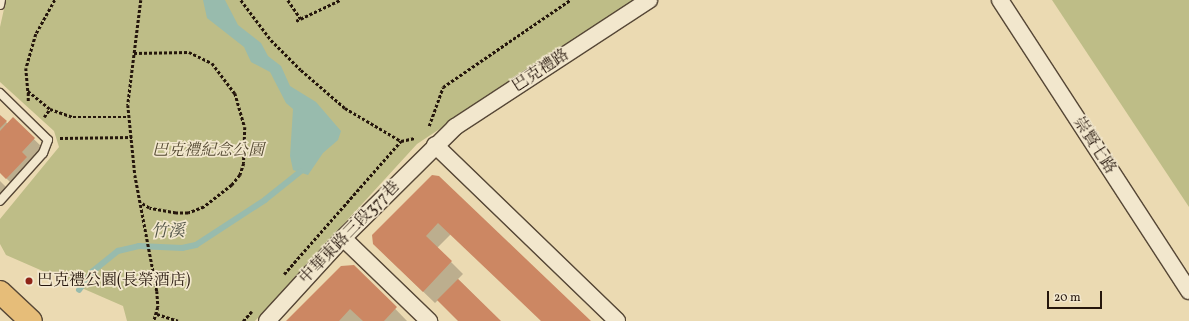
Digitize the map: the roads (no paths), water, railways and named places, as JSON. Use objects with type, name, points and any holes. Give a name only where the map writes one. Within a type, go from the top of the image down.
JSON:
[{"type":"main road","points":[[0,292],[30,321]]},
{"type":"street","name":"巴克禮路","points":[[435,145],[455,128],[649,0]]},
{"type":"street","name":"崇賢七路","points":[[1000,0],[1189,291]]},
{"type":"street","name":"中華東路三段377巷","points":[[266,321],[343,238],[435,145]]},
{"type":"street","points":[[435,145],[617,321]]},
{"type":"street","points":[[343,238],[429,321]]},
{"type":"lane","points":[[0,4],[1,0]]},
{"type":"lane","points":[[0,93],[48,140],[43,153],[0,200]]},
{"type":"waterway","name":"竹溪","points":[[79,290],[92,272],[118,251],[139,246],[182,248],[196,245],[265,200],[300,172]]},
{"type":"place","name":"巴克禮公園(長榮酒店)","points":[[29,281]]},
{"type":"park label","name":"巴克禮紀念公園","points":[[208,151]]}]
